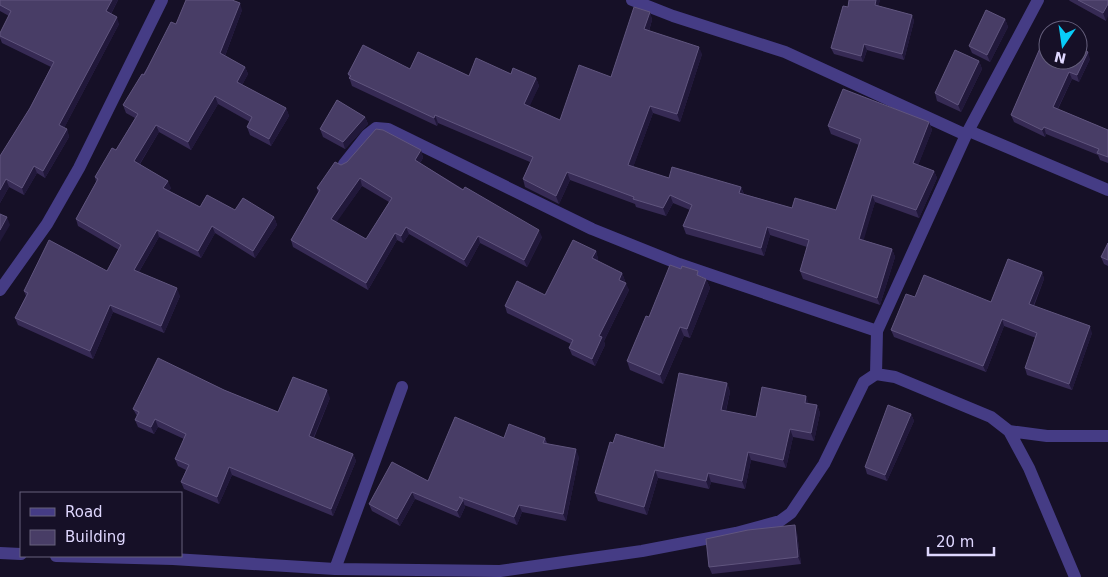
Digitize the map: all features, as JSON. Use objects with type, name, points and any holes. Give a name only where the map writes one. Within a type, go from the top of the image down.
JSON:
[{"type":"street","points":[[0,290],[47,224],[79,168],[162,0]]},
{"type":"street","points":[[632,0],[673,16],[785,52],[967,133],[1108,190]]},
{"type":"street","points":[[876,374],[877,331],[967,133],[1038,0]]},
{"type":"street","points":[[344,164],[367,135],[376,128],[388,129],[592,229],[679,264],[877,331]]},
{"type":"street","points":[[77,557],[335,569],[500,571],[682,544],[780,521],[790,513],[810,488],[824,464],[864,382],[876,374],[895,377],[991,417],[1009,430],[1029,468],[1075,577]]},
{"type":"street","points":[[335,569],[402,387]]},
{"type":"street","points":[[1009,430],[1047,436],[1107,434]]},
{"type":"street","points":[[0,553],[20,554]]},
{"type":"building","points":[[0,0],[112,0],[106,11],[117,17],[59,125],[67,129],[43,171],[34,166],[22,188],[6,179],[0,190],[0,156],[30,108],[54,62],[0,36],[11,11],[0,5]]},
{"type":"building","points":[[186,0],[232,0],[240,3],[220,53],[245,67],[237,82],[286,108],[269,139],[247,127],[252,117],[215,96],[188,142],[156,125],[134,161],[168,181],[163,188],[200,207],[207,195],[235,210],[243,198],[274,217],[253,251],[212,226],[198,251],[157,230],[134,270],[177,288],[161,326],[110,305],[90,351],[15,318],[28,293],[24,291],[49,240],[107,271],[121,245],[76,219],[98,179],[95,177],[112,148],[116,150],[138,114],[123,105],[142,74],[144,75],[171,22],[176,24]]},
{"type":"building","points":[[849,0],[876,0],[875,5],[912,15],[902,54],[864,44],[861,56],[831,48],[843,6],[848,7]]},
{"type":"building","points":[[1078,0],[1108,0],[1108,4],[1103,13]]},
{"type":"building","points":[[634,7],[650,12],[644,29],[699,47],[677,114],[650,106],[628,165],[669,178],[672,167],[741,187],[739,193],[792,208],[795,198],[836,210],[861,139],[828,126],[843,89],[929,122],[913,163],[934,171],[916,210],[872,195],[859,239],[892,249],[877,298],[800,271],[809,240],[767,227],[761,248],[683,226],[692,205],[670,195],[663,208],[633,199],[634,197],[567,172],[556,196],[523,179],[533,157],[435,115],[434,118],[349,78],[351,76],[348,74],[363,45],[410,69],[418,52],[469,76],[476,58],[511,74],[513,68],[536,78],[524,104],[560,120],[579,65],[611,77]]},
{"type":"building","points":[[986,10],[1005,19],[987,55],[969,46]]},
{"type":"building","points":[[955,50],[979,61],[958,105],[935,93]]},
{"type":"building","points":[[1038,53],[1038,70],[1079,70],[1077,75],[1069,72],[1053,107],[1108,130],[1108,157],[1097,153],[1099,149],[1044,127],[1042,130],[1011,115]]},
{"type":"building","points":[[337,100],[365,117],[343,142],[320,129]]},
{"type":"building","points":[[376,129],[383,130],[421,150],[415,160],[463,190],[465,187],[539,230],[524,260],[478,236],[464,260],[406,227],[401,236],[395,233],[366,283],[291,240],[320,190],[317,188],[335,162],[341,165],[347,162]],"holes":[[[360,178],[392,198],[366,239],[331,219]]]},
{"type":"building","points":[[0,214],[7,217],[0,230]]},
{"type":"building","points":[[573,240],[596,251],[592,258],[622,273],[619,280],[626,283],[599,336],[602,337],[592,359],[569,348],[573,340],[505,306],[517,281],[545,295]]},
{"type":"building","points":[[1108,243],[1108,260],[1101,257]]},
{"type":"building","points":[[1008,259],[1042,272],[1029,304],[1090,326],[1069,384],[1025,368],[1037,333],[1002,319],[983,366],[891,330],[906,294],[915,297],[924,275],[991,302]]},
{"type":"building","points":[[670,265],[681,269],[682,266],[698,271],[697,275],[706,279],[687,329],[680,327],[660,375],[627,361],[646,316],[649,317]]},
{"type":"building","points":[[158,358],[224,390],[278,412],[293,377],[327,390],[309,436],[353,454],[331,509],[229,467],[217,497],[181,482],[189,465],[175,459],[186,434],[155,419],[151,427],[135,420],[139,412],[133,409]]},
{"type":"building","points":[[679,373],[727,383],[721,410],[756,417],[762,387],[806,396],[805,403],[817,405],[811,433],[790,429],[783,460],[748,452],[742,481],[708,473],[706,481],[655,470],[644,507],[595,493],[610,442],[613,443],[616,434],[664,448]]},
{"type":"building","points":[[888,405],[911,414],[885,475],[865,467]]},
{"type":"building","points":[[455,417],[504,438],[509,424],[545,438],[543,443],[576,449],[563,514],[519,505],[514,517],[459,497],[463,500],[457,511],[412,492],[397,519],[369,504],[392,462],[428,481]]},
{"type":"building","points":[[795,525],[798,557],[709,567],[706,539],[748,530]]}]
